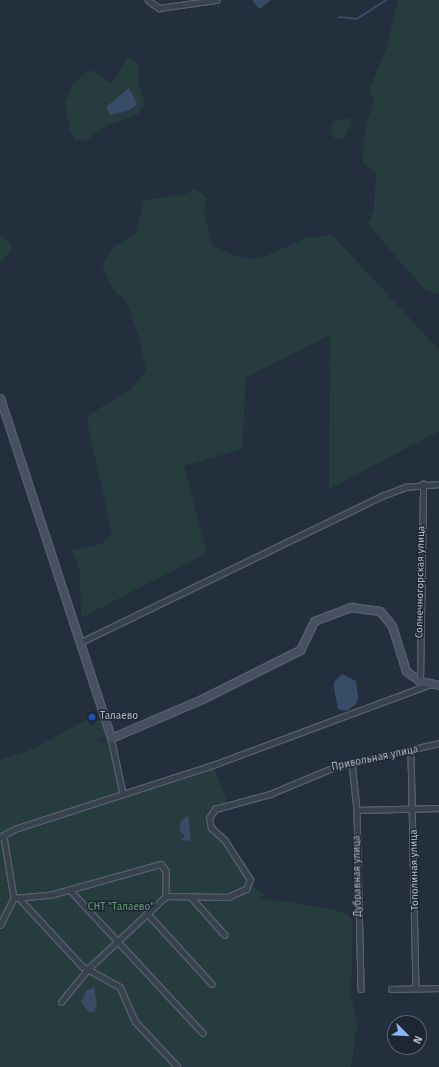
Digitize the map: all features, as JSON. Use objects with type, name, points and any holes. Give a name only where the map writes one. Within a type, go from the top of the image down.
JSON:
[{"type":"street","points":[[148,0],[159,8],[216,0]]},
{"type":"street","points":[[0,398],[15,451],[81,642],[111,738],[123,793]]},
{"type":"street","points":[[81,642],[382,496],[423,484],[439,484]]},
{"type":"street","name":"Солнечногорская улица","points":[[420,681],[423,484]]},
{"type":"street","points":[[111,738],[202,699],[300,650],[314,621],[351,607],[370,607],[388,618],[406,671],[420,681],[439,685]]},
{"type":"street","points":[[178,1067],[135,1021],[120,987],[88,969],[17,898],[2,837],[15,829],[213,765],[431,684]]},
{"type":"street","name":"Привольная улица","points":[[190,896],[228,897],[246,889],[250,883],[225,841],[211,828],[211,812],[352,763],[411,752],[439,743]]},
{"type":"street","name":"Тополиная улица","points":[[411,752],[414,808],[416,988]]},
{"type":"street","name":"Дубравная улица","points":[[352,763],[357,810],[361,990]]},
{"type":"street","points":[[357,810],[439,808]]},
{"type":"street","points":[[0,925],[17,898],[70,890],[161,864],[166,871],[166,896]]},
{"type":"street","points":[[70,890],[202,1033]]},
{"type":"street","points":[[60,1002],[88,969],[166,896],[190,896],[225,935]]},
{"type":"street","points":[[147,913],[212,984]]},
{"type":"street","points":[[391,989],[439,988]]},
{"type":"green space","points":[[398,0],[439,0],[439,294],[425,290],[368,224],[374,210],[376,174],[362,162],[366,125],[374,100],[369,90],[387,46]]},
{"type":"green space","points":[[127,57],[138,64],[139,85],[145,103],[137,115],[108,125],[85,141],[75,140],[70,132],[65,103],[73,83],[90,70],[109,82],[114,81]]},
{"type":"green space","points":[[349,118],[352,122],[344,138],[334,138],[331,127],[334,121]]},
{"type":"green space","points":[[195,189],[207,198],[204,210],[211,244],[234,256],[251,259],[265,257],[305,238],[332,235],[439,350],[439,431],[329,489],[330,335],[246,377],[242,449],[184,466],[207,553],[81,618],[80,572],[72,550],[102,544],[112,533],[87,422],[90,414],[131,389],[146,371],[140,340],[126,301],[112,288],[102,264],[115,245],[135,235],[144,200],[182,195]]},
{"type":"green space","points":[[0,236],[10,242],[12,249],[0,263]]},
{"type":"green space","name":"СНТ \"Талаево\"","points":[[101,716],[107,734],[102,740],[93,737],[102,743],[111,738],[123,793],[213,765],[228,804],[215,809],[209,824],[222,838],[250,883],[266,896],[258,898],[332,909],[350,916],[353,929],[351,995],[357,1026],[351,1067],[0,1067],[0,760],[29,751],[88,719],[91,727]]},
{"type":"water","points":[[252,0],[271,0],[259,9]]},
{"type":"water","points":[[129,88],[137,104],[130,110],[110,115],[106,107]]},
{"type":"water","points":[[342,674],[356,681],[358,696],[357,703],[347,711],[338,709],[334,688],[334,682]]},
{"type":"water","points":[[188,815],[191,839],[188,841],[181,840],[185,835],[180,832],[180,823]]},
{"type":"water","points":[[94,987],[97,1003],[94,1012],[89,1012],[81,1002],[86,991]]},
{"type":"waterway","points":[[339,17],[357,19],[386,0]]},
{"type":"place","name":"Талаево","points":[[92,717]]}]
